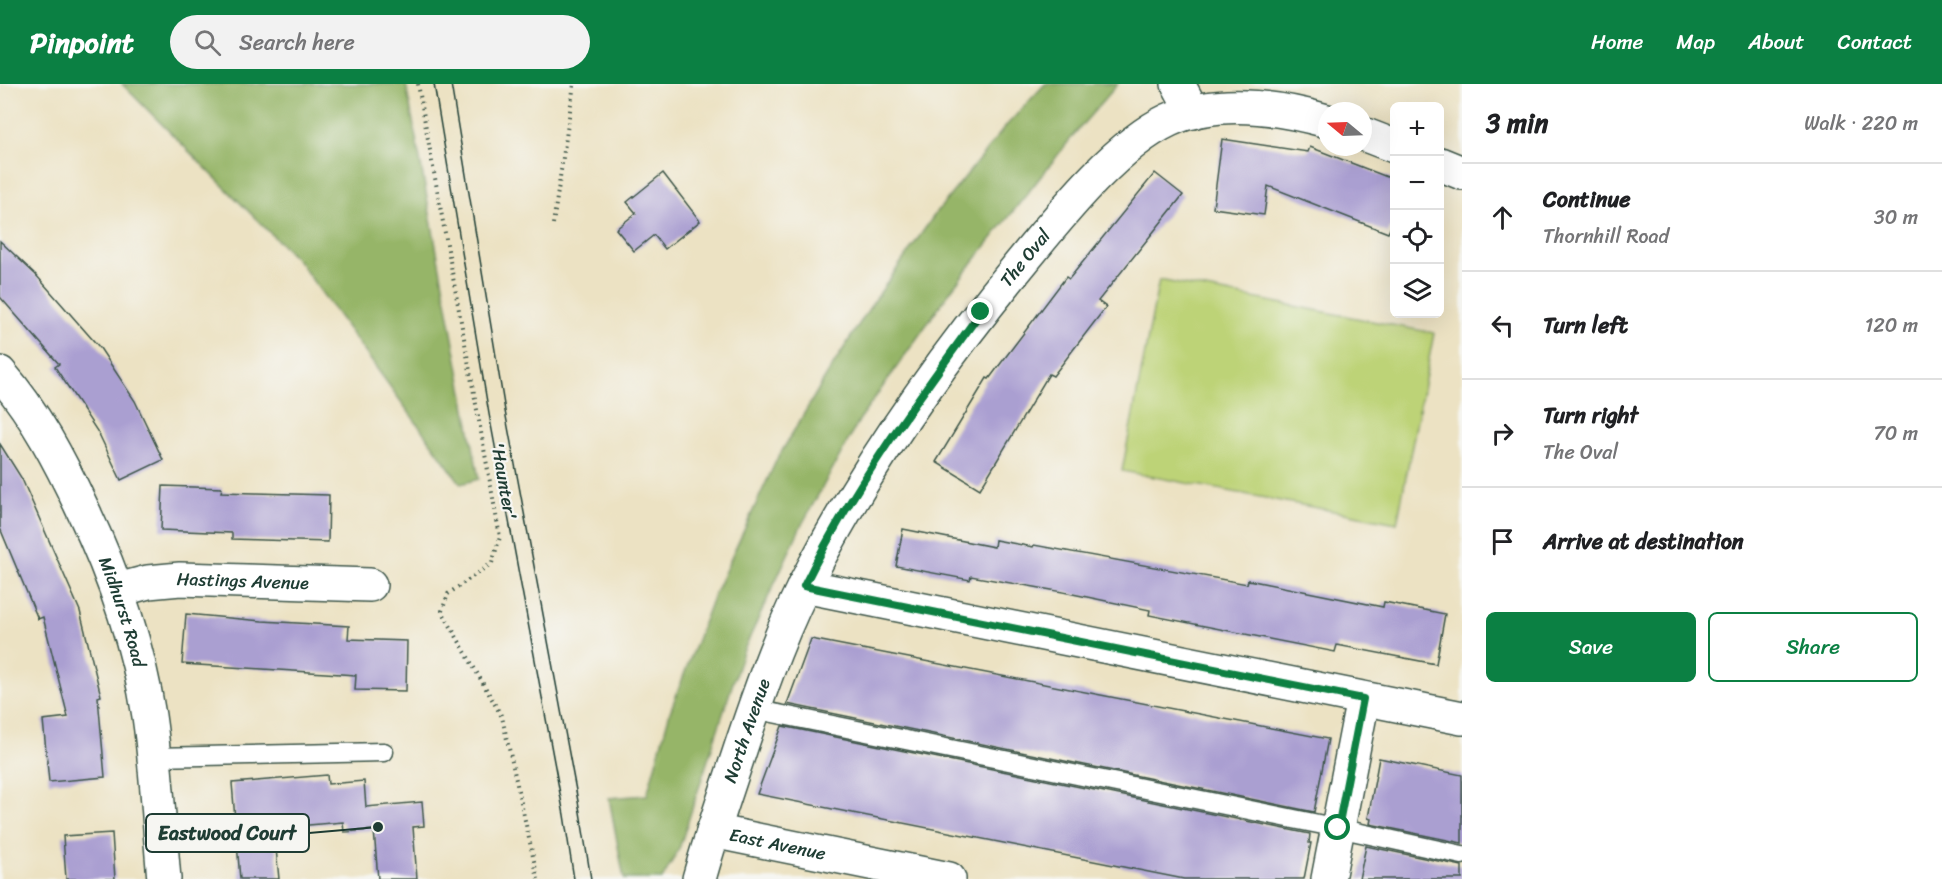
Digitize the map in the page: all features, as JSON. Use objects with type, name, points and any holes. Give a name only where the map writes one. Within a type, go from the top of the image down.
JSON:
[{"type":"street","name":"The Oval","points":[[804,586],[865,479],[920,395],[988,303],[1052,225],[1097,176],[1124,151],[1146,133],[1169,120],[1186,98],[1216,108],[1270,109],[1318,119]]},
{"type":"street","points":[[1372,138],[1390,145]]},
{"type":"street","points":[[1444,166],[1462,173]]},
{"type":"street","name":"Midhurst Road","points":[[0,373],[39,426],[64,470],[118,590],[141,674],[149,715],[164,879]]},
{"type":"street","name":"Hastings Avenue","points":[[118,590],[148,582],[180,579],[370,585]]},
{"type":"street","points":[[804,586],[1462,718]]},
{"type":"street","name":"North Avenue","points":[[699,879],[712,831],[754,709],[774,654],[804,586]]},
{"type":"street","points":[[1328,879],[1363,699]]},
{"type":"street","name":"East Avenue","points":[[712,831],[950,879]]},
{"type":"lane","points":[[754,709],[1462,855]]},
{"type":"lane","points":[[154,757],[384,752]]},
{"type":"path","name":"'Haunter'","points":[[418,84],[501,537],[492,563],[448,594],[442,611],[502,717],[538,879]]},
{"type":"path","points":[[553,224],[574,84]]},
{"type":"green space","points":[[122,84],[406,84],[479,479],[461,484],[300,263]]},
{"type":"green space","points":[[1045,84],[1118,84],[1076,132],[951,290],[860,419],[800,528],[743,652],[679,849],[662,879],[624,879],[609,798],[647,795],[670,712],[713,597],[776,461],[868,310],[933,217],[1005,127]]},
{"type":"green space","points":[[1159,280],[1434,333],[1397,523],[1122,471]]},
{"type":"building","points":[[1222,139],[1308,152],[1310,147],[1318,150],[1318,156],[1333,156],[1390,178],[1390,229],[1388,233],[1268,186],[1264,215],[1213,208]]},
{"type":"building","points":[[663,173],[700,221],[665,249],[654,235],[634,251],[616,229],[636,213],[627,202]]},
{"type":"building","points":[[1155,173],[1183,195],[1098,301],[1106,307],[1053,376],[1049,374],[980,489],[936,462],[987,378],[989,379],[1066,277],[1069,279]]},
{"type":"building","points":[[0,241],[36,275],[100,348],[135,401],[163,460],[121,480],[99,434],[55,367],[59,364],[0,297]]},
{"type":"building","points":[[0,444],[22,479],[80,611],[101,696],[98,697],[105,777],[49,782],[43,720],[68,717],[43,617],[38,619],[0,528]]},
{"type":"building","points":[[163,486],[222,488],[221,492],[329,495],[328,542],[232,539],[232,533],[161,530]]},
{"type":"building","points":[[903,529],[994,547],[995,540],[1033,547],[1034,545],[1247,584],[1248,580],[1383,607],[1384,602],[1445,614],[1436,664],[1337,645],[1335,652],[1149,615],[1150,610],[1063,592],[971,576],[970,580],[896,566]]},
{"type":"building","points":[[186,614],[349,626],[348,639],[407,641],[406,691],[355,690],[356,675],[182,664]]},
{"type":"building","points":[[811,639],[1328,739],[1314,812],[787,704]]},
{"type":"building","points":[[782,726],[1310,834],[1309,843],[1311,843],[1304,879],[1184,879],[757,794]]},
{"type":"building","points":[[1379,758],[1462,775],[1462,843],[1370,824],[1371,819],[1368,818]]},
{"type":"building","points":[[327,775],[328,784],[364,781],[366,807],[422,802],[424,826],[413,827],[417,879],[378,879],[374,830],[344,832],[343,822],[274,828],[279,879],[240,879],[232,783]]},
{"type":"building","points":[[112,833],[115,879],[66,879],[63,836]]},
{"type":"building","points":[[1366,846],[1462,866],[1462,879],[1359,879]]},
{"type":"tram line","points":[[434,84],[489,414],[574,879]]},
{"type":"tram line","points":[[451,84],[505,411],[591,879]]},
{"type":"place","name":"Eastwood Court","points":[[378,827]]},
{"type":"route","points":[[981,312],[920,395],[865,479],[804,586],[1363,699],[1338,828]]}]
